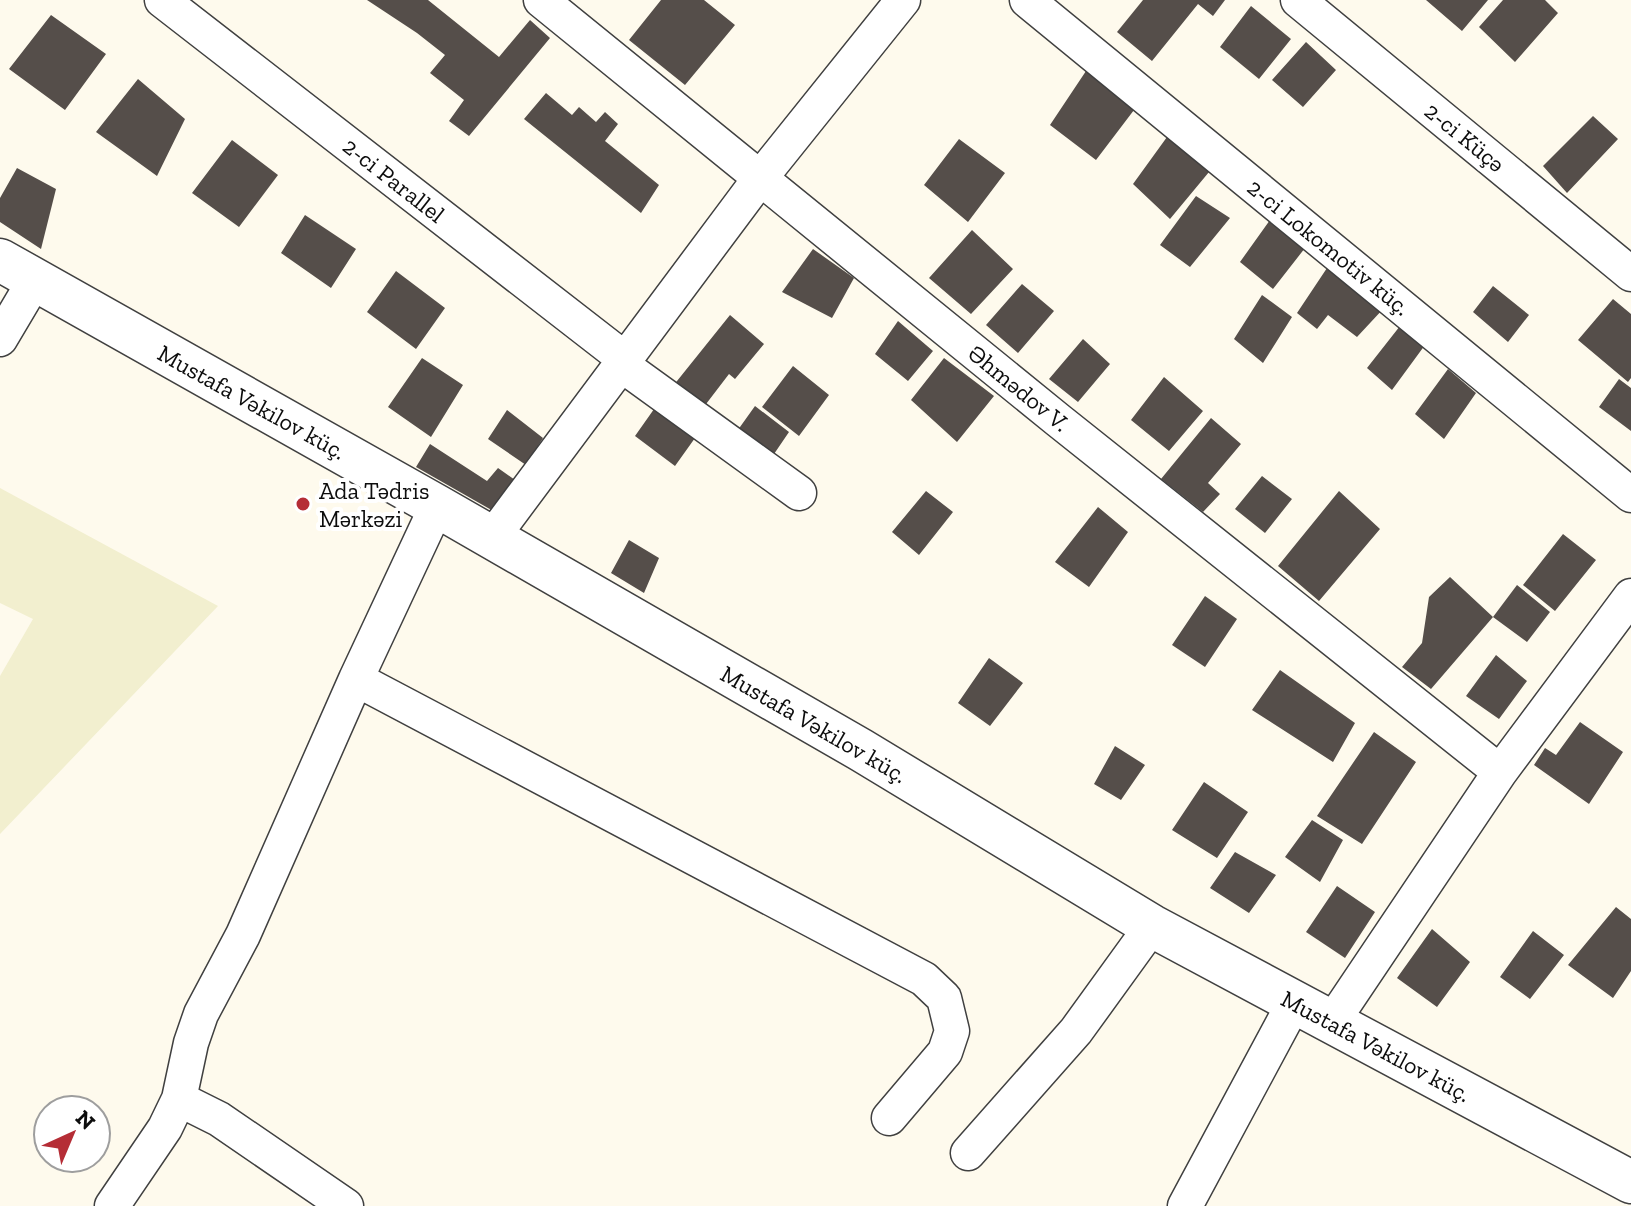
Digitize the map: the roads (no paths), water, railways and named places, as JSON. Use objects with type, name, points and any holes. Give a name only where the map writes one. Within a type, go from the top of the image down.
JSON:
[{"type":"street","name":"2-ci Parallel","points":[[162,0],[624,362],[799,493]]},
{"type":"street","name":"Əhmədov V.","points":[[541,0],[1058,420],[1500,772]]},
{"type":"street","points":[[491,539],[761,177],[903,0]]},
{"type":"street","name":"2-ci Lokomotiv küç.","points":[[1027,0],[1631,495]]},
{"type":"street","name":"2-ci Küçə","points":[[1298,0],[1631,274]]},
{"type":"street","points":[[0,339],[17,270]]},
{"type":"street","name":"Mustafa Vəkilov küç.","points":[[17,270],[437,506],[861,750],[1152,926],[1631,1182]]},
{"type":"street","points":[[112,1206],[165,1128],[179,1099],[191,1043],[201,1014],[243,935],[356,679],[437,506]]},
{"type":"street","points":[[1332,1022],[1500,772],[1631,596]]},
{"type":"street","points":[[356,679],[924,979],[944,998],[952,1031],[945,1052],[889,1118]]},
{"type":"street","points":[[968,1153],[1076,1031],[1152,926]]},
{"type":"street","points":[[1185,1206],[1294,1003]]},
{"type":"street","points":[[179,1099],[219,1119],[346,1206]]},
{"type":"place","name":"Ada Tədris Mərkəzi","points":[[303,504]]}]
